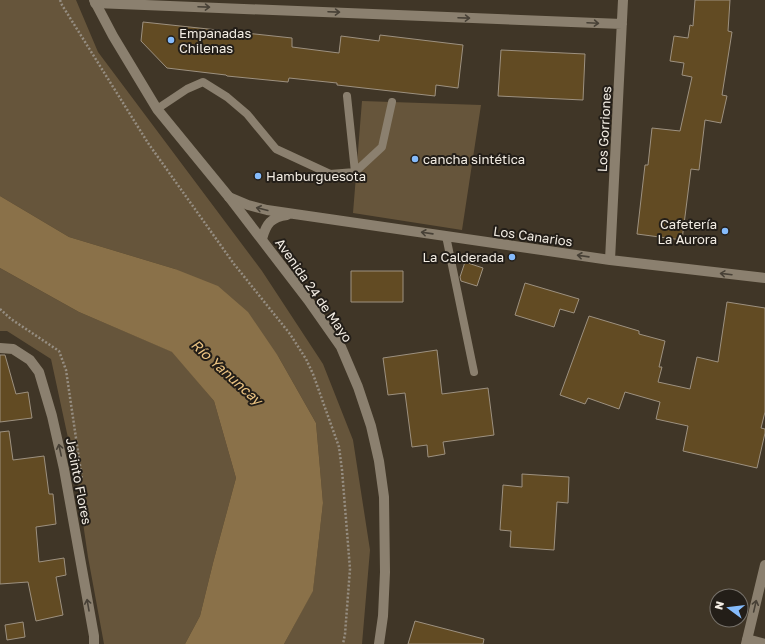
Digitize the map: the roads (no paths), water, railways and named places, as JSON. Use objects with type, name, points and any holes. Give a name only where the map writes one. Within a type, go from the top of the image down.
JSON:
[{"type":"street","name":"Los Gorriones","points":[[610,260],[623,0]]},
{"type":"street","points":[[94,2],[622,24]]},
{"type":"street","name":"Avenida 24 de Mayo","points":[[94,2],[157,109],[229,196],[308,300],[341,347],[358,387],[371,426],[379,461],[384,497],[385,572],[383,616],[378,644]]},
{"type":"street","name":"Los Canarios","points":[[229,196],[248,205],[266,210],[297,215],[610,260],[765,278]]},
{"type":"street","name":"Los Canarios","points":[[262,239],[264,230],[269,222],[281,216],[297,215]]},
{"type":"street","name":"Jacinto Flores","points":[[0,348],[13,349],[30,360],[39,372],[52,416],[64,469],[94,636],[94,644]]},
{"type":"street","points":[[765,565],[747,642],[765,644]]},
{"type":"lane","points":[[157,109],[187,89],[203,82],[227,97],[246,114],[276,150],[330,174],[355,172],[382,147],[392,102]]},
{"type":"lane","points":[[348,96],[355,172]]},
{"type":"lane","points":[[446,236],[474,372]]},
{"type":"water","name":"Río Yanuncay","points":[[0,196],[69,237],[175,269],[218,286],[248,312],[278,356],[316,423],[323,503],[313,591],[284,644],[185,644],[200,616],[236,478],[214,401],[172,352],[79,312],[0,268]]},
{"type":"place","name":"Empanadas Chilenas","points":[[171,40]]},
{"type":"place","name":"cancha sintética","points":[[415,159]]},
{"type":"place","name":"Hamburguesota","points":[[258,176]]},
{"type":"place","name":"Cafetería La Aurora","points":[[725,231]]},
{"type":"place","name":"La Calderada","points":[[512,257]]}]
